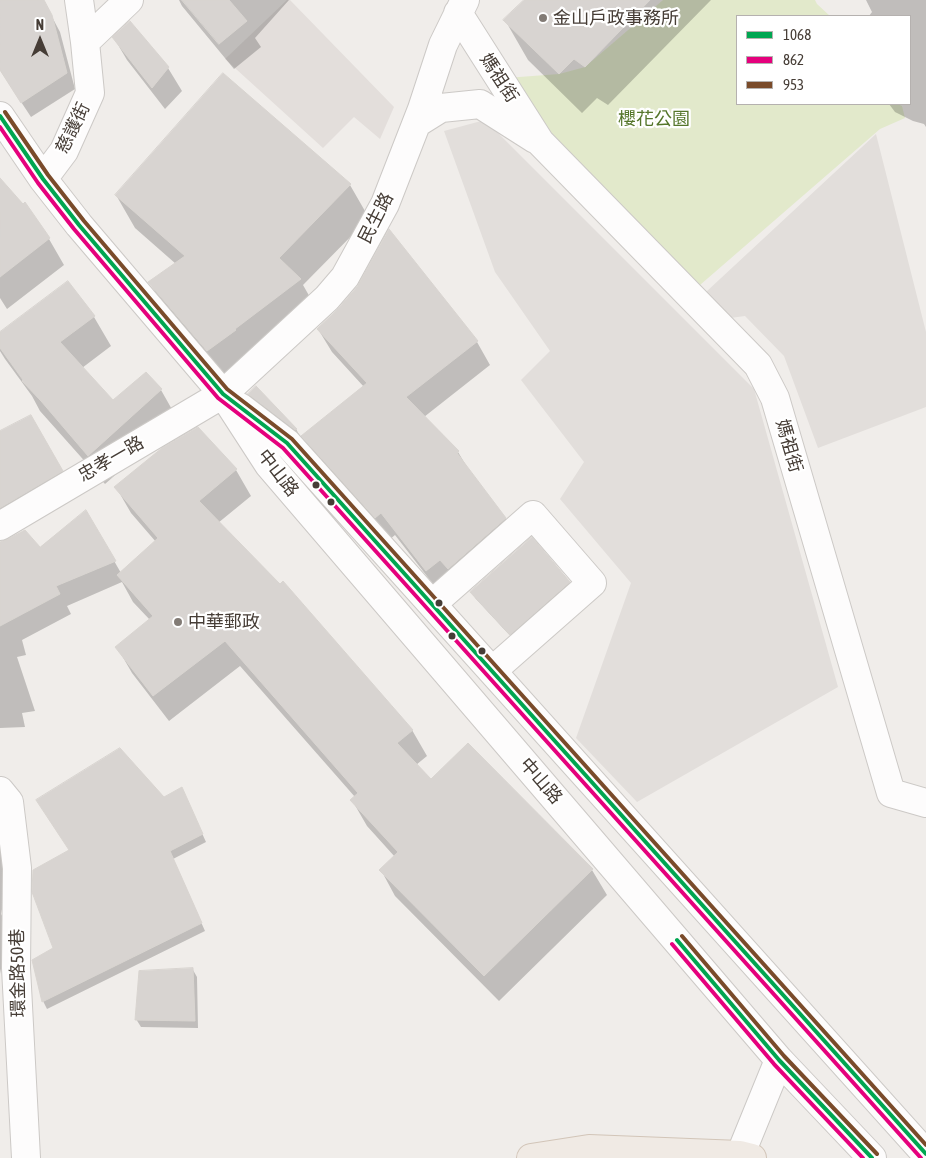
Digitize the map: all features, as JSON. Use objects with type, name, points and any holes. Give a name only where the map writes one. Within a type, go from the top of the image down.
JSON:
[{"type":"main road","points":[[531,1158],[589,1149],[744,1157]]},
{"type":"street","name":"慈護街","points":[[43,179],[64,152],[90,93],[79,0]]},
{"type":"street","points":[[85,42],[129,0]]},
{"type":"street","name":"民生路","points":[[223,394],[327,298],[345,277],[385,204],[417,123],[443,45],[462,7]]},
{"type":"street","name":"媽祖街","points":[[462,7],[540,142]]},
{"type":"street","name":"媽祖街","points":[[417,123],[441,108],[480,104],[540,142],[758,365],[775,398],[891,793],[926,803]]},
{"type":"street","name":"中山路","points":[[0,116],[43,179],[104,255],[223,394],[269,465],[779,1060],[872,1158]]},
{"type":"street","name":"中山路","points":[[223,394],[286,443],[926,1154]]},
{"type":"street","name":"忠孝一路","points":[[0,526],[223,394]]},
{"type":"street","points":[[432,604],[532,515],[592,583],[492,671]]},
{"type":"street","name":"環金路50巷","points":[[0,791],[9,802],[17,868],[16,968],[26,1158]]},
{"type":"street","points":[[744,1157],[779,1060]]},
{"type":"shaded area","points":[[287,0],[290,0],[394,107],[380,139],[354,117],[323,148],[225,59]]},
{"type":"shaded area","points":[[485,120],[754,389],[838,687],[637,802],[576,738],[631,583],[560,499],[584,462],[521,380],[550,351],[495,272],[444,131]]},
{"type":"shaded area","points":[[876,134],[926,332],[926,407],[818,448],[784,356],[745,316],[730,318],[706,292]]},
{"type":"green space","name":"櫻花公園","points":[[663,0],[815,0],[829,15],[736,15],[736,105],[900,105],[902,106],[905,118],[880,129],[700,285],[528,113],[506,78],[559,74],[585,67]]},
{"type":"building","points":[[0,0],[44,0],[52,15],[67,73],[21,103],[0,70]]},
{"type":"building","points":[[182,0],[229,0],[247,21],[219,44]]},
{"type":"building","points":[[524,0],[650,0],[585,67],[574,59],[559,74],[503,20]]},
{"type":"building","points":[[130,21],[169,67],[152,88],[112,37]]},
{"type":"building","points":[[223,73],[351,184],[279,258],[301,279],[207,351],[148,282],[185,256],[115,195]]},
{"type":"building","points":[[0,178],[23,204],[25,202],[50,238],[0,277]]},
{"type":"building","points":[[389,229],[478,341],[406,397],[459,451],[457,453],[506,518],[448,569],[440,560],[426,571],[381,513],[375,518],[301,436],[367,383],[317,329],[357,287]]},
{"type":"building","points":[[68,281],[95,316],[60,342],[113,400],[146,372],[162,389],[88,456],[22,381],[0,348],[0,332]]},
{"type":"building","points":[[256,386],[297,429],[295,430],[248,394]]},
{"type":"building","points":[[31,415],[63,471],[0,508],[0,431]]},
{"type":"building","points":[[198,427],[237,469],[199,501],[280,584],[283,581],[413,730],[397,743],[431,779],[468,743],[593,869],[484,976],[379,870],[398,852],[350,800],[358,793],[225,641],[153,696],[115,647],[153,616],[117,575],[158,538],[114,487],[162,448]]},
{"type":"building","points":[[86,510],[116,561],[56,586],[60,594],[0,626],[0,542],[25,530],[40,547]]},
{"type":"building","points":[[532,537],[570,582],[510,635],[470,592]]},
{"type":"building","points":[[120,748],[164,797],[182,787],[203,834],[170,851],[202,923],[42,1002],[32,960],[53,948],[32,892],[33,870],[69,850],[36,800]]},
{"type":"building","points":[[193,968],[195,1021],[135,1020],[139,971]]},
{"type":"transit line","name":"953","points":[[5,112],[48,175],[84,221],[227,389],[292,439],[926,1145]]},
{"type":"transit line","name":"1068","points":[[0,116],[43,179],[79,225],[223,394],[287,443],[926,1154]]},
{"type":"transit line","name":"862","points":[[0,127],[38,183],[74,229],[218,398],[283,448],[921,1158]]},
{"type":"transit line","name":"953","points":[[682,936],[784,1056],[877,1154]]},
{"type":"transit line","name":"1068","points":[[677,940],[779,1060],[872,1158]]},
{"type":"transit line","name":"862","points":[[672,944],[774,1064],[863,1158]]},
{"type":"place","name":"金山戶政事務所","points":[[543,18]]},
{"type":"place","name":"中華郵政","points":[[178,622]]}]
